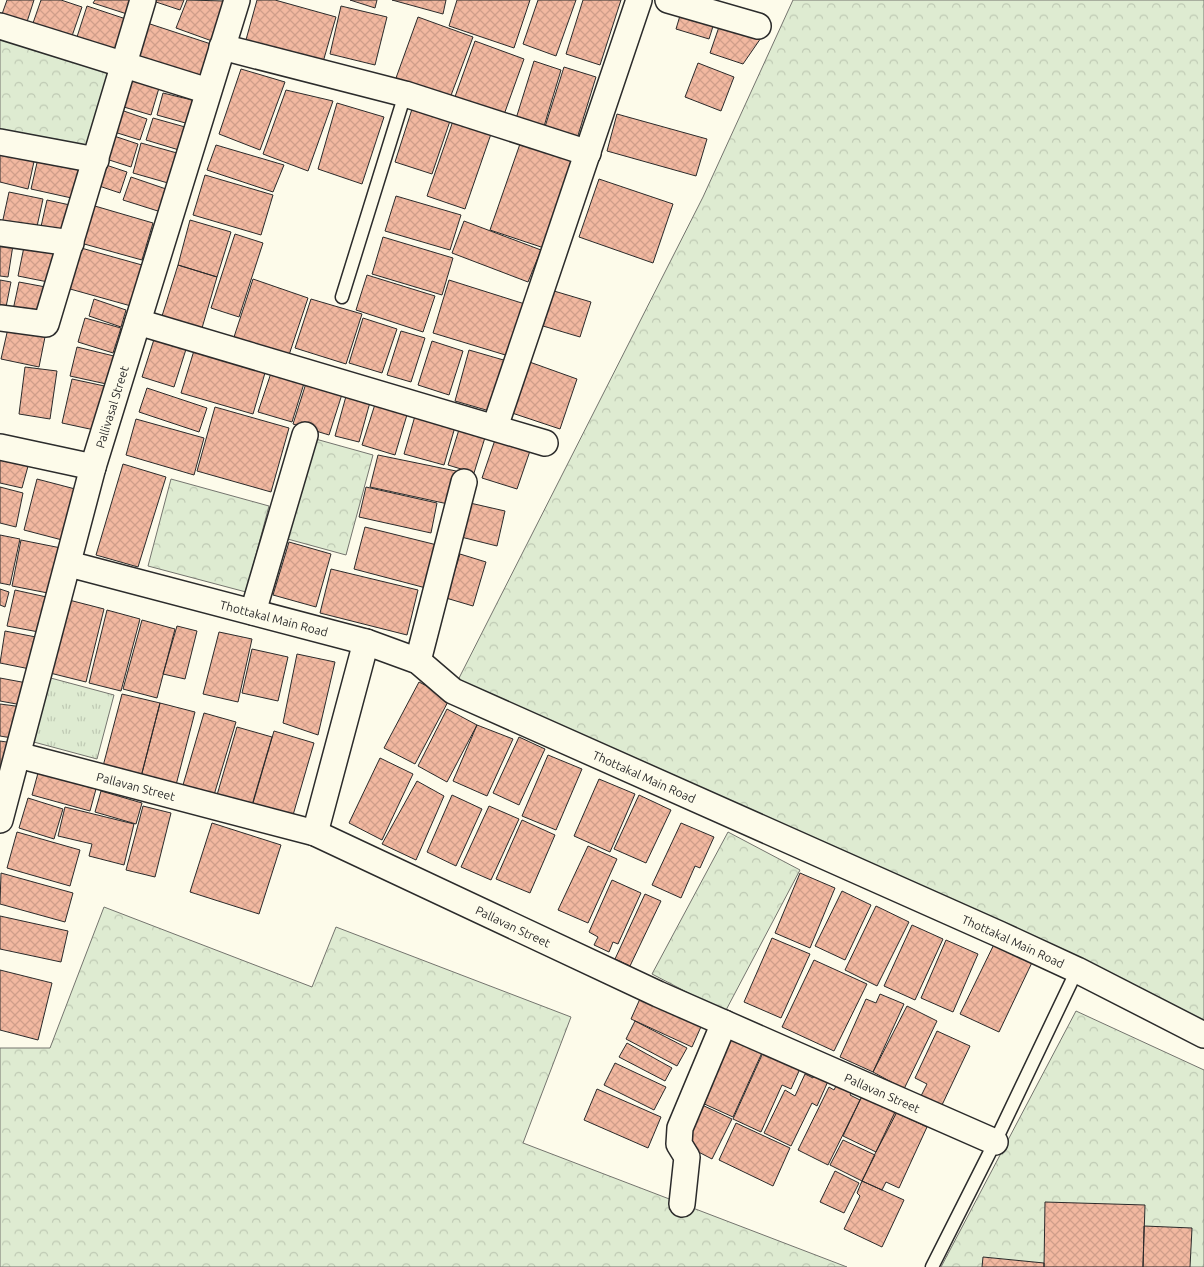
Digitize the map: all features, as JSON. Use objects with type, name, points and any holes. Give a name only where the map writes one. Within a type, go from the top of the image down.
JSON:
[{"type":"street","points":[[0,318],[46,324],[143,0]]},
{"type":"street","name":"Pallivasal Street","points":[[0,820],[93,467],[236,0]]},
{"type":"street","points":[[495,427],[640,0]]},
{"type":"street","points":[[668,0],[758,26]]},
{"type":"street","points":[[0,26],[208,91]]},
{"type":"street","points":[[222,47],[405,94],[588,153]]},
{"type":"street","points":[[0,142],[96,160]]},
{"type":"street","points":[[0,233],[71,243]]},
{"type":"street","points":[[138,322],[545,443]]},
{"type":"street","points":[[253,612],[305,435]]},
{"type":"street","points":[[0,447],[93,467]]},
{"type":"street","points":[[418,661],[464,482]]},
{"type":"street","name":"Thottakal Main Road","points":[[68,564],[366,642],[418,661],[453,691],[1076,970],[1204,1035]]},
{"type":"street","points":[[315,833],[366,642]]},
{"type":"street","name":"Pallavan Street","points":[[18,755],[315,833],[724,1023],[995,1142]]},
{"type":"street","points":[[682,1204],[687,1157],[679,1144],[680,1128],[724,1023]]},
{"type":"lane","points":[[342,297],[405,94]]},
{"type":"lane","points":[[932,1267],[995,1142],[1076,970]]},
{"type":"green space","points":[[793,0],[1204,0],[1204,1029],[456,684],[703,197]]},
{"type":"green space","points":[[0,35],[121,67],[95,161],[0,135]]},
{"type":"green space","points":[[312,438],[373,455],[346,555],[284,538]]},
{"type":"green space","points":[[171,479],[269,506],[246,592],[148,566]]},
{"type":"green space","points":[[47,677],[114,695],[97,759],[30,741]]},
{"type":"green space","points":[[728,832],[800,870],[725,1012],[652,974]]},
{"type":"green space","points":[[104,907],[312,987],[336,927],[571,1017],[523,1143],[847,1267],[0,1267],[0,1048],[50,1048]]},
{"type":"green space","points":[[1076,1011],[1204,1070],[1204,1267],[941,1267]]},
{"type":"building","points":[[7,0],[34,0],[26,25],[1,17]]},
{"type":"building","points":[[41,0],[61,0],[82,7],[71,39],[32,26]]},
{"type":"building","points":[[95,0],[135,0],[130,15],[93,3]]},
{"type":"building","points":[[150,0],[184,0],[180,10]]},
{"type":"building","points":[[187,0],[225,1],[212,41],[176,28]]},
{"type":"building","points":[[257,0],[275,0],[336,17],[321,69],[244,47]]},
{"type":"building","points":[[350,0],[377,0],[375,8]]},
{"type":"building","points":[[392,0],[446,0],[443,14]]},
{"type":"building","points":[[457,0],[530,0],[514,48],[449,26]]},
{"type":"building","points":[[538,0],[576,0],[556,56],[523,44]]},
{"type":"building","points":[[583,0],[621,0],[600,65],[566,54]]},
{"type":"building","points":[[87,6],[126,19],[115,53],[76,40]]},
{"type":"building","points":[[341,6],[387,17],[375,65],[330,54]]},
{"type":"building","points":[[682,9],[715,20],[709,39],[676,29]]},
{"type":"building","points":[[418,17],[473,37],[450,98],[396,78]]},
{"type":"building","points":[[721,21],[763,35],[743,64],[710,53]]},
{"type":"building","points":[[144,22],[211,44],[200,78],[133,60]]},
{"type":"building","points":[[475,41],[524,59],[501,123],[452,105]]},
{"type":"building","points":[[534,61],[561,70],[542,133],[514,125]]},
{"type":"building","points":[[698,63],[734,77],[721,111],[685,97]]},
{"type":"building","points":[[564,67],[596,77],[576,142],[543,133]]},
{"type":"building","points":[[241,69],[285,82],[260,150],[219,134]]},
{"type":"building","points":[[126,78],[159,88],[151,115],[117,105]]},
{"type":"building","points":[[286,90],[333,101],[308,171],[263,154]]},
{"type":"building","points":[[163,93],[196,101],[189,124],[157,115]]},
{"type":"building","points":[[337,103],[384,117],[362,184],[318,169]]},
{"type":"building","points":[[413,106],[451,118],[432,174],[395,162]]},
{"type":"building","points":[[118,109],[147,119],[140,140],[111,131]]},
{"type":"building","points":[[617,114],[707,139],[696,176],[607,151]]},
{"type":"building","points":[[153,118],[185,127],[179,150],[146,140]]},
{"type":"building","points":[[454,118],[492,131],[465,209],[427,196]]},
{"type":"building","points":[[108,134],[138,144],[131,167],[100,157]]},
{"type":"building","points":[[521,141],[576,156],[547,249],[490,230]]},
{"type":"building","points":[[141,143],[177,153],[168,183],[133,173]]},
{"type":"building","points":[[216,145],[284,165],[273,192],[207,170]]},
{"type":"building","points":[[0,149],[35,157],[28,189],[0,182]]},
{"type":"building","points":[[39,154],[84,163],[76,199],[31,189]]},
{"type":"building","points":[[100,163],[127,172],[120,193],[93,184]]},
{"type":"building","points":[[205,175],[273,195],[261,235],[193,215]]},
{"type":"building","points":[[131,177],[169,190],[161,212],[123,200]]},
{"type":"building","points":[[599,179],[673,204],[653,263],[579,237]]},
{"type":"building","points":[[9,192],[43,199],[36,231],[2,224]]},
{"type":"building","points":[[396,196],[461,215],[450,250],[385,231]]},
{"type":"building","points":[[47,200],[70,205],[63,236],[40,231]]},
{"type":"building","points":[[88,204],[153,223],[142,260],[77,242]]},
{"type":"building","points":[[190,220],[231,232],[217,277],[178,265]]},
{"type":"building","points":[[464,221],[541,250],[528,282],[452,253]]},
{"type":"building","points":[[235,234],[263,243],[239,317],[211,308]]},
{"type":"building","points":[[383,237],[453,258],[442,295],[372,274]]},
{"type":"building","points":[[0,242],[13,245],[8,277],[0,276]]},
{"type":"building","points":[[25,242],[60,248],[53,283],[18,276]]},
{"type":"building","points":[[74,246],[142,265],[131,306],[63,287]]},
{"type":"building","points":[[178,265],[217,277],[202,328],[162,316]]},
{"type":"building","points":[[367,275],[435,296],[423,332],[356,310]]},
{"type":"building","points":[[253,279],[308,298],[289,355],[234,337]]},
{"type":"building","points":[[0,280],[11,282],[5,312],[0,311]]},
{"type":"building","points":[[449,280],[528,305],[512,357],[433,333]]},
{"type":"building","points":[[19,282],[51,288],[45,317],[13,310]]},
{"type":"building","points":[[554,291],[591,302],[580,337],[543,326]]},
{"type":"building","points":[[94,299],[126,310],[121,327],[89,316]]},
{"type":"building","points":[[311,299],[362,314],[346,364],[295,348]]},
{"type":"building","points":[[85,318],[121,328],[113,353],[78,342]]},
{"type":"building","points":[[363,318],[397,329],[382,373],[349,363]]},
{"type":"building","points":[[9,324],[46,332],[39,367],[1,359]]},
{"type":"building","points":[[401,331],[425,338],[411,382],[387,375]]},
{"type":"building","points":[[156,333],[188,343],[174,387],[142,377]]},
{"type":"building","points":[[432,341],[463,351],[449,395],[418,385]]},
{"type":"building","points":[[196,344],[267,366],[253,414],[181,393]]},
{"type":"building","points":[[77,347],[118,357],[111,385],[70,376]]},
{"type":"building","points":[[469,350],[507,361],[493,412],[455,401]]},
{"type":"building","points":[[524,360],[577,379],[560,429],[506,411]]},
{"type":"building","points":[[25,367],[57,371],[50,419],[19,414]]},
{"type":"building","points":[[273,367],[306,377],[292,422],[258,412]]},
{"type":"building","points":[[308,377],[344,388],[329,435],[293,424]]},
{"type":"building","points":[[72,379],[109,387],[99,431],[62,423]]},
{"type":"building","points":[[147,388],[207,408],[199,432],[139,412]]},
{"type":"building","points":[[348,389],[372,395],[359,442],[335,436]]},
{"type":"building","points":[[377,398],[409,408],[395,455],[362,445]]},
{"type":"building","points":[[215,407],[289,428],[271,492],[197,471]]},
{"type":"building","points":[[417,409],[457,420],[444,465],[404,454]]},
{"type":"building","points":[[136,419],[204,438],[194,475],[126,455]]},
{"type":"building","points":[[461,423],[487,431],[474,473],[448,465]]},
{"type":"building","points":[[497,434],[532,445],[517,489],[482,478]]},
{"type":"building","points":[[0,451],[30,459],[22,488],[0,483]]},
{"type":"building","points":[[378,455],[456,471],[448,504],[370,487]]},
{"type":"building","points":[[123,464],[166,477],[138,567],[96,555]]},
{"type":"building","points":[[37,479],[79,490],[66,541],[24,530]]},
{"type":"building","points":[[0,487],[23,493],[16,527],[0,523]]},
{"type":"building","points":[[366,487],[437,503],[431,533],[359,517]]},
{"type":"building","points":[[470,503],[505,511],[497,546],[461,537]]},
{"type":"building","points":[[365,527],[437,545],[426,588],[354,569]]},
{"type":"building","points":[[0,535],[20,539],[10,585],[0,583]]},
{"type":"building","points":[[21,540],[61,548],[53,594],[12,586]]},
{"type":"building","points":[[289,542],[331,554],[316,607],[273,595]]},
{"type":"building","points":[[460,554],[486,562],[473,606],[446,598]]},
{"type":"building","points":[[331,569],[418,590],[407,635],[320,613]]},
{"type":"building","points":[[0,589],[9,592],[5,607],[0,605]]},
{"type":"building","points":[[15,590],[51,598],[44,633],[7,626]]},
{"type":"building","points":[[69,600],[104,609],[86,682],[50,673]]},
{"type":"building","points":[[107,610],[140,619],[121,691],[89,683]]},
{"type":"building","points":[[142,620],[175,629],[157,698],[123,689]]},
{"type":"building","points":[[177,626],[197,631],[185,679],[163,674]]},
{"type":"building","points":[[5,631],[41,638],[35,670],[0,663]]},
{"type":"building","points":[[219,632],[252,639],[238,702],[203,694]]},
{"type":"building","points":[[252,649],[288,657],[278,701],[242,693]]},
{"type":"building","points":[[297,654],[335,662],[318,735],[283,723]]},
{"type":"building","points":[[0,678],[27,683],[22,705],[0,701]]},
{"type":"building","points":[[419,682],[450,698],[415,764],[384,748]]},
{"type":"building","points":[[122,694],[160,703],[141,777],[102,770]]},
{"type":"building","points":[[160,703],[195,712],[176,785],[141,777]]},
{"type":"building","points":[[0,704],[23,707],[18,739],[0,736]]},
{"type":"building","points":[[447,709],[477,725],[447,782],[418,766]]},
{"type":"building","points":[[204,713],[236,722],[214,795],[183,785]]},
{"type":"building","points":[[477,725],[513,739],[487,796],[453,781]]},
{"type":"building","points":[[237,727],[272,737],[252,805],[217,795]]},
{"type":"building","points":[[274,731],[314,743],[291,822],[251,810]]},
{"type":"building","points":[[519,737],[545,749],[519,805],[493,793]]},
{"type":"building","points":[[0,741],[13,743],[0,773]]},
{"type":"building","points":[[548,755],[582,769],[556,830],[522,816]]},
{"type":"building","points":[[380,758],[413,774],[382,840],[349,823]]},
{"type":"building","points":[[38,773],[96,789],[90,811],[32,795]]},
{"type":"building","points":[[599,779],[635,794],[610,852],[574,836]]},
{"type":"building","points":[[417,781],[444,796],[416,860],[382,844]]},
{"type":"building","points":[[101,791],[142,803],[136,824],[95,812]]},
{"type":"building","points":[[452,795],[482,809],[456,866],[427,852]]},
{"type":"building","points":[[639,795],[671,810],[646,863],[614,849]]},
{"type":"building","points":[[28,798],[63,809],[54,839],[19,828]]},
{"type":"building","points":[[143,806],[171,813],[155,877],[126,870]]},
{"type":"building","points":[[489,806],[519,819],[491,880],[461,867]]},
{"type":"building","points":[[65,807],[134,824],[124,865],[89,856],[92,844],[58,836]]},
{"type":"building","points":[[522,820],[555,835],[530,893],[496,879]]},
{"type":"building","points":[[212,823],[281,845],[259,914],[190,892]]},
{"type":"building","points":[[681,823],[714,837],[700,868],[695,866],[681,898],[652,885]]},
{"type":"building","points":[[17,832],[80,850],[70,886],[7,868]]},
{"type":"building","points":[[588,846],[617,859],[588,923],[558,910]]},
{"type":"building","points":[[1,873],[73,893],[65,922],[0,904]]},
{"type":"building","points":[[800,873],[835,888],[810,948],[775,933]]},
{"type":"building","points":[[612,880],[641,893],[618,944],[613,942],[609,952],[594,945],[598,937],[589,932]]},
{"type":"building","points":[[842,891],[871,905],[845,960],[815,946]]},
{"type":"building","points":[[645,894],[661,901],[630,966],[615,959]]},
{"type":"building","points":[[876,906],[909,922],[877,986],[845,970]]},
{"type":"building","points":[[0,916],[68,931],[61,962],[0,949]]},
{"type":"building","points":[[912,925],[943,939],[915,1000],[884,986]]},
{"type":"building","points":[[999,934],[1037,952],[999,1032],[960,1014]]},
{"type":"building","points":[[772,938],[810,954],[781,1018],[744,1002]]},
{"type":"building","points":[[946,940],[978,954],[953,1012],[921,998]]},
{"type":"building","points":[[814,960],[867,984],[834,1051],[782,1027]]},
{"type":"building","points":[[0,970],[52,983],[38,1040],[0,1030]]},
{"type":"building","points":[[643,992],[704,1020],[692,1047],[631,1019]]},
{"type":"building","points":[[880,994],[904,1004],[873,1072],[840,1057],[866,999],[876,1003]]},
{"type":"building","points":[[907,1006],[937,1021],[904,1089],[873,1072]]},
{"type":"building","points":[[635,1021],[687,1048],[677,1066],[626,1039]]},
{"type":"building","points":[[732,1031],[765,1046],[733,1117],[700,1102]]},
{"type":"building","points":[[937,1031],[970,1046],[942,1105],[921,1096],[927,1084],[915,1078]]},
{"type":"building","points":[[627,1043],[672,1068],[665,1081],[619,1057]]},
{"type":"building","points":[[766,1046],[803,1062],[791,1089],[782,1085],[761,1132],[733,1119]]},
{"type":"building","points":[[615,1063],[666,1087],[654,1110],[604,1085]]},
{"type":"building","points":[[815,1073],[829,1079],[817,1106],[812,1103],[791,1146],[764,1133],[785,1090],[795,1096],[805,1074],[813,1078]]},
{"type":"building","points":[[837,1084],[852,1091],[850,1095],[860,1100],[828,1165],[798,1150],[829,1087],[834,1090]]},
{"type":"building","points":[[597,1089],[661,1117],[648,1148],[584,1120]]},
{"type":"building","points":[[862,1096],[898,1110],[876,1152],[843,1136]]},
{"type":"building","points":[[700,1104],[732,1119],[712,1159],[681,1143]]},
{"type":"building","points":[[895,1112],[927,1127],[899,1188],[886,1182],[882,1190],[862,1181]]},
{"type":"building","points":[[736,1123],[790,1148],[773,1186],[719,1160]]},
{"type":"building","points":[[843,1140],[875,1155],[862,1181],[830,1165]]},
{"type":"building","points":[[835,1171],[859,1183],[844,1213],[820,1202]]},
{"type":"building","points":[[862,1181],[904,1200],[882,1247],[844,1229],[860,1196],[857,1193]]},
{"type":"building","points":[[1045,1202],[1145,1205],[1143,1267],[1044,1267]]},
{"type":"building","points":[[1144,1226],[1192,1228],[1190,1267],[1143,1267]]},
{"type":"building","points":[[983,1257],[1044,1263],[1044,1267],[982,1267]]}]
